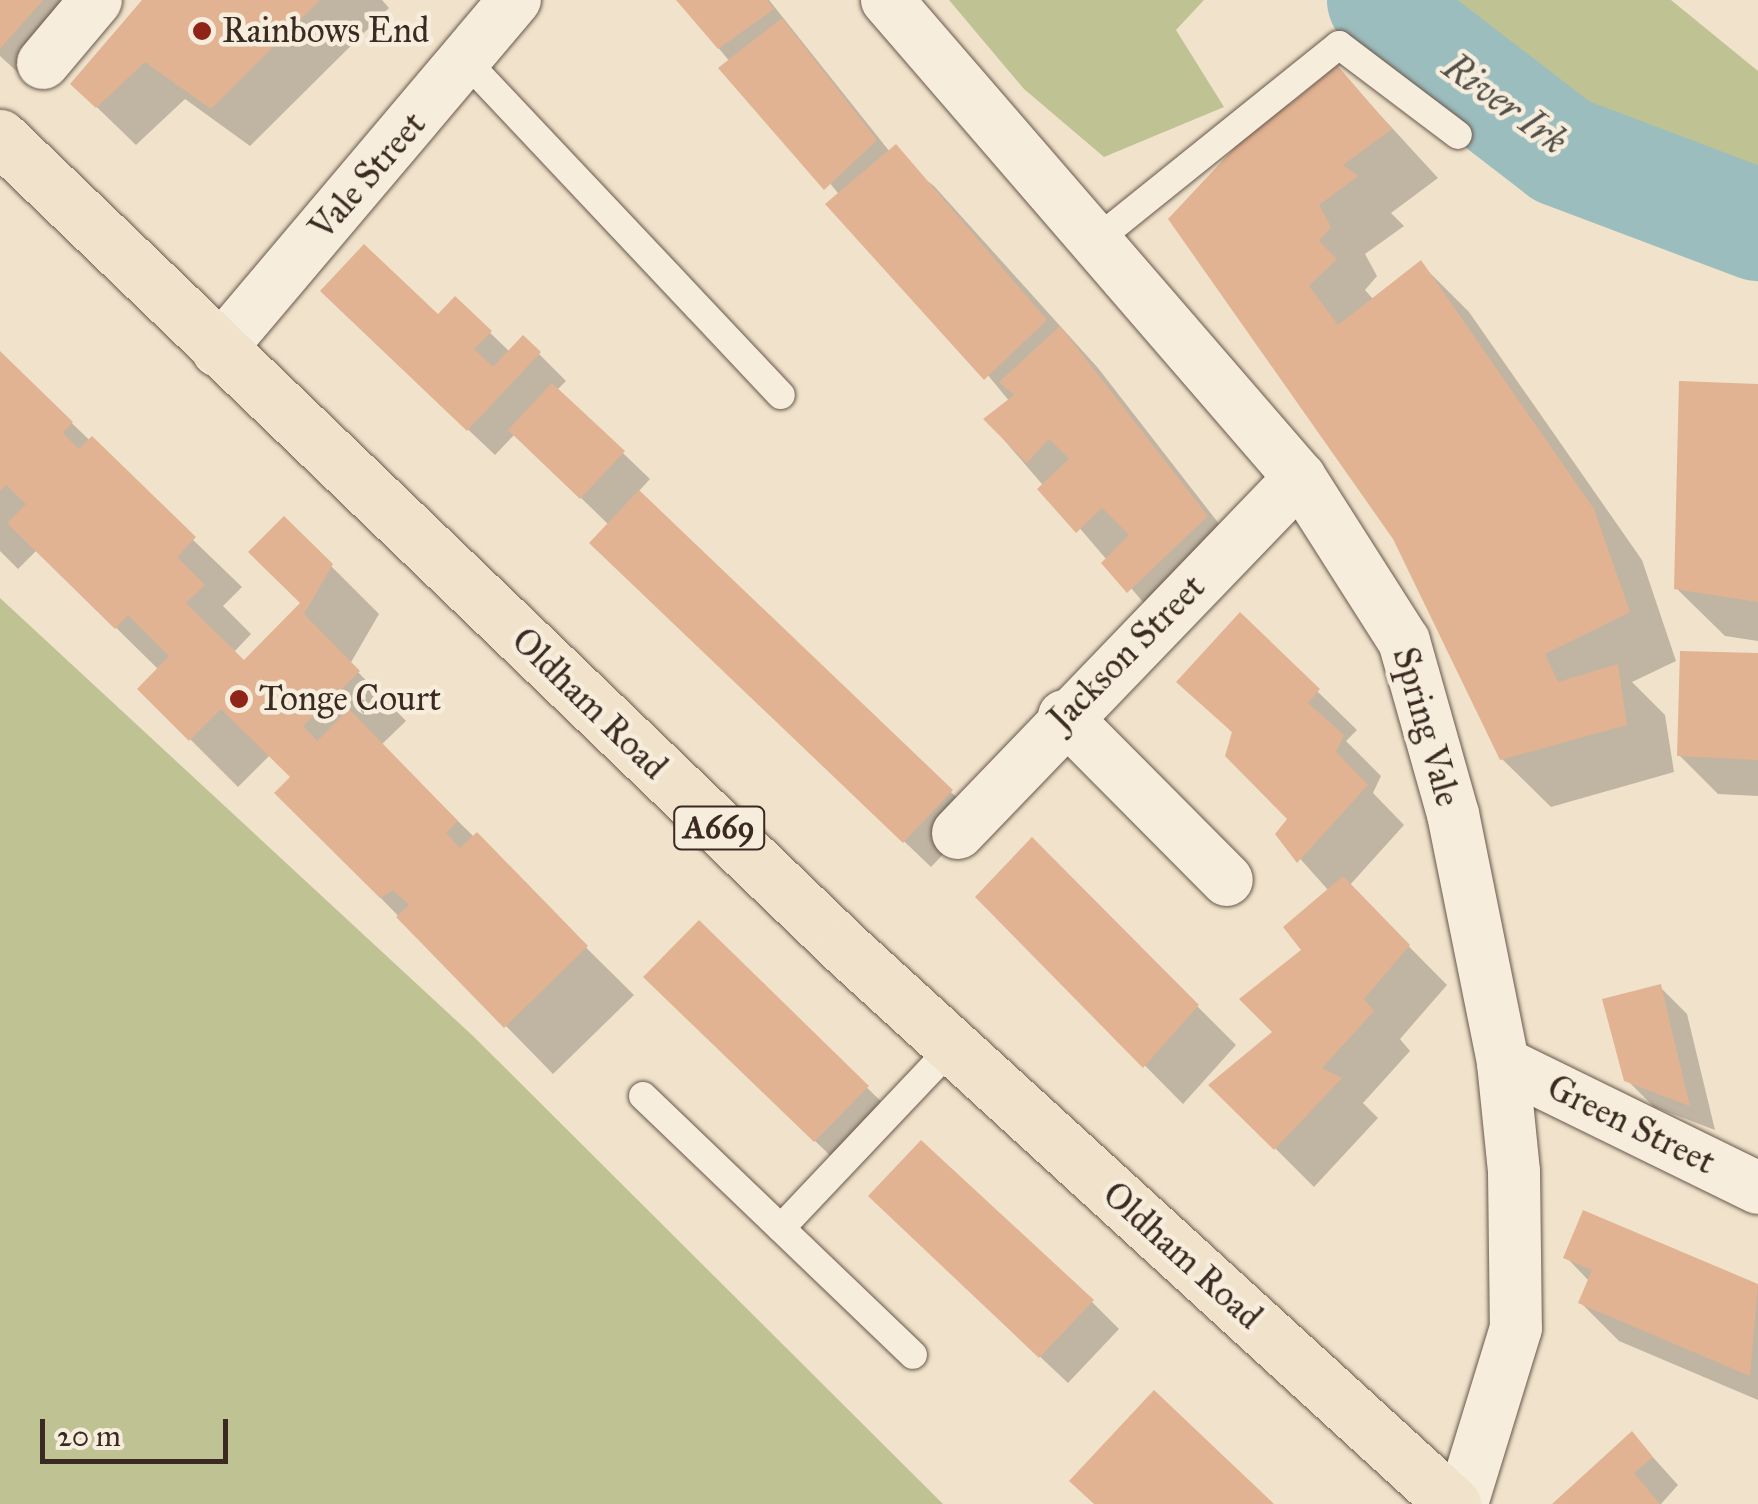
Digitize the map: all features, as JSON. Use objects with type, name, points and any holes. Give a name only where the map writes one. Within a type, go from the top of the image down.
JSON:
[{"type":"main road","name":"Oldham Road","points":[[0,137],[218,350],[952,1046],[1453,1504]]},
{"type":"street","points":[[43,63],[96,0]]},
{"type":"street","name":"Vale Street","points":[[218,350],[515,0]]},
{"type":"street","name":"Spring Vale","points":[[887,0],[1098,238],[1300,478],[1404,641],[1452,814],[1503,1063],[1516,1328],[1462,1504]]},
{"type":"street","name":"Jackson Street","points":[[958,833],[1064,716],[1300,478]]},
{"type":"street","points":[[1064,716],[1226,880]]},
{"type":"street","name":"Green Street","points":[[1503,1063],[1758,1188]]},
{"type":"lane","points":[[1098,238],[1339,44],[1458,134]]},
{"type":"lane","points":[[466,61],[781,396]]},
{"type":"lane","points":[[781,1228],[952,1046]]},
{"type":"lane","points":[[643,1096],[913,1355]]},
{"type":"green space","points":[[949,0],[1204,0],[1176,30],[1224,107],[1104,157],[1024,89]]},
{"type":"green space","points":[[1358,0],[1671,0],[1758,71],[1758,255],[1575,184]]},
{"type":"green space","points":[[0,598],[473,1036],[943,1504],[0,1504]]},
{"type":"building","points":[[0,0],[43,0],[0,49]]},
{"type":"building","name":"Rainbows End","points":[[142,0],[320,0],[211,109],[145,62],[96,108],[70,84]]},
{"type":"building","points":[[676,0],[767,0],[774,9],[718,49]]},
{"type":"building","points":[[782,18],[877,140],[824,190],[718,68]]},
{"type":"building","points":[[1337,65],[1392,129],[1343,165],[1358,176],[1319,205],[1331,227],[1319,241],[1337,259],[1309,286],[1338,325],[1421,260],[1594,509],[1630,612],[1545,654],[1558,682],[1618,664],[1627,725],[1500,760],[1393,539],[1168,219],[1282,97],[1290,104]]},
{"type":"building","points":[[896,144],[1047,320],[984,380],[825,204]]},
{"type":"building","points":[[364,244],[438,314],[455,296],[492,331],[474,349],[493,367],[523,335],[541,352],[467,431],[320,291]]},
{"type":"building","points":[[1060,326],[1208,516],[1127,593],[1101,563],[1129,535],[1102,508],[1076,533],[1037,489],[1069,459],[1049,439],[1027,463],[983,419],[1014,395],[999,382]]},
{"type":"building","name":"Tonge Court","points":[[0,351],[73,422],[63,433],[79,449],[92,436],[196,537],[177,557],[205,585],[186,603],[244,660],[300,603],[248,552],[284,516],[333,564],[304,614],[360,671],[303,726],[317,741],[349,709],[458,821],[446,833],[460,848],[477,832],[588,946],[504,1028],[396,917],[409,905],[393,890],[380,898],[274,793],[290,777],[221,709],[189,741],[137,689],[169,656],[128,615],[115,629],[7,523],[26,504],[6,485],[0,491]]},
{"type":"building","points":[[1679,381],[1758,384],[1758,602],[1674,589]]},
{"type":"building","points":[[552,383],[625,451],[580,499],[508,430]]},
{"type":"building","points":[[639,490],[953,790],[903,843],[589,543]]},
{"type":"building","points":[[1240,612],[1320,689],[1308,703],[1344,735],[1336,752],[1368,785],[1297,863],[1275,834],[1287,819],[1225,756],[1232,732],[1176,682]]},
{"type":"building","points":[[1680,651],[1758,653],[1758,760],[1677,756]]},
{"type":"building","points":[[1032,837],[1199,1005],[1143,1068],[975,897]]},
{"type":"building","points":[[1343,876],[1410,945],[1364,999],[1374,1011],[1322,1068],[1342,1078],[1274,1150],[1208,1085],[1272,1032],[1239,999],[1301,950],[1283,927]]},
{"type":"building","points":[[699,920],[869,1086],[814,1142],[643,977]]},
{"type":"building","points":[[1661,984],[1690,1106],[1624,1081],[1602,999]]},
{"type":"building","points":[[921,1140],[1094,1300],[1039,1358],[868,1196]]},
{"type":"building","points":[[1583,1210],[1758,1284],[1750,1376],[1578,1303],[1592,1270],[1563,1258]]},
{"type":"building","points":[[1154,1390],[1274,1504],[1094,1504],[1069,1481]]},
{"type":"building","points":[[1632,1431],[1653,1457],[1634,1473],[1660,1504],[1552,1504]]},
{"type":"waterway","name":"River Irk","points":[[1383,0],[1397,24],[1562,151],[1758,225]]},
{"type":"place","name":"Rainbows End","points":[[202,31]]},
{"type":"place","name":"Tonge Court","points":[[239,699]]}]
